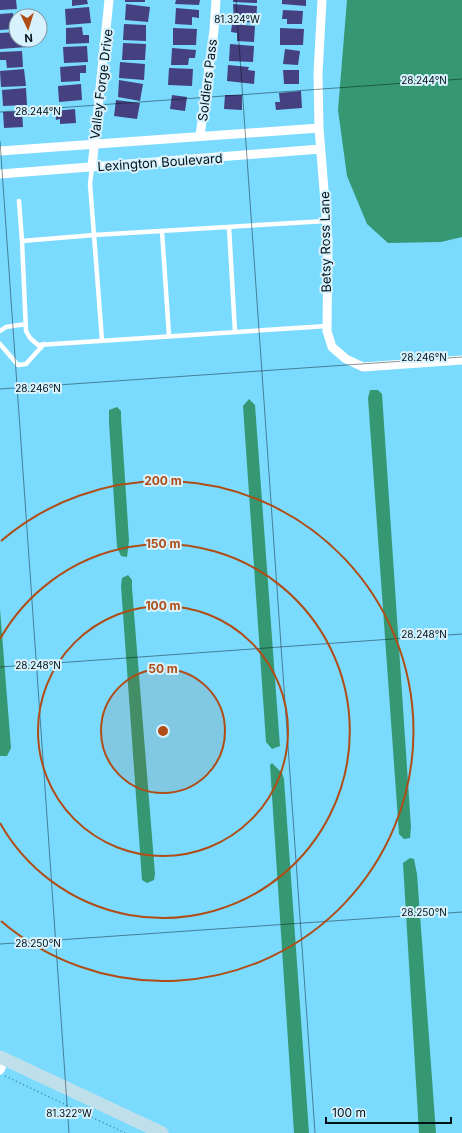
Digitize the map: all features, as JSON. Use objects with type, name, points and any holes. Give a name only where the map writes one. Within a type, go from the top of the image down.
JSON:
[{"type":"main road","points":[[2,1062],[162,1133]]},
{"type":"street","name":"Valley Forge Drive","points":[[92,167],[93,145],[109,0]]},
{"type":"street","name":"Soldiers Pass","points":[[200,136],[214,30],[216,0]]},
{"type":"street","name":"Betsy Ross Lane","points":[[322,0],[318,74],[319,128],[326,221],[327,326],[332,347],[346,359],[363,367],[462,360]]},
{"type":"street","name":"Lexington Boulevard","points":[[0,151],[319,128]]},
{"type":"street","name":"Lexington Boulevard","points":[[0,174],[320,149]]},
{"type":"lane","points":[[92,167],[90,184],[102,340]]},
{"type":"lane","points":[[19,201],[26,331],[30,338],[38,345],[327,326]]},
{"type":"lane","points":[[22,241],[94,235],[326,221]]},
{"type":"lane","points":[[229,227],[235,332]]},
{"type":"lane","points":[[162,231],[169,336]]},
{"type":"lane","points":[[0,331],[6,327],[26,324]]},
{"type":"lane","points":[[0,344],[18,365],[26,364],[44,344]]},
{"type":"path","points":[[0,1074],[125,1133]]},
{"type":"shaded area","points":[[347,0],[462,0],[462,237],[441,242],[388,243],[367,224],[347,176],[338,110]]},
{"type":"shaded area","points":[[370,390],[378,390],[382,394],[411,827],[410,838],[404,839],[399,834],[368,398]]},
{"type":"shaded area","points":[[249,399],[255,405],[280,746],[272,749],[266,742],[243,406]]},
{"type":"shaded area","points":[[117,407],[121,411],[129,541],[127,557],[121,556],[117,547],[109,410]]},
{"type":"shaded area","points":[[128,575],[132,580],[155,874],[154,880],[147,883],[142,880],[121,586],[122,578]]},
{"type":"shaded area","points":[[0,609],[11,748],[7,756],[0,756]]},
{"type":"shaded area","points":[[272,763],[282,773],[284,779],[309,1133],[294,1133],[270,765]]},
{"type":"shaded area","points":[[410,858],[414,859],[417,874],[436,1133],[419,1133],[403,863]]},
{"type":"building","points":[[0,0],[16,0],[17,8],[0,10]]},
{"type":"building","points":[[72,0],[87,0],[88,4],[72,6]]},
{"type":"building","points":[[125,0],[145,0],[145,2],[125,2]]},
{"type":"building","points":[[176,0],[200,0],[199,5],[175,4]]},
{"type":"building","points":[[233,0],[257,0],[257,3],[233,2]]},
{"type":"building","points":[[282,0],[306,0],[306,6],[282,4]]},
{"type":"building","points":[[126,4],[150,7],[148,22],[125,20]]},
{"type":"building","points":[[233,4],[257,6],[256,23],[234,21]]},
{"type":"building","points":[[89,7],[91,23],[66,25],[65,9]]},
{"type":"building","points":[[176,8],[199,10],[199,18],[192,17],[192,25],[175,24]]},
{"type":"building","points":[[283,10],[303,11],[302,24],[287,24],[287,19],[282,19]]},
{"type":"building","points":[[8,13],[8,29],[0,30],[0,14]]},
{"type":"building","points":[[124,24],[146,25],[146,41],[123,40]]},
{"type":"building","points":[[232,24],[255,26],[254,42],[237,41],[237,33],[231,32]]},
{"type":"building","points":[[82,27],[83,35],[89,35],[89,43],[66,44],[66,28]]},
{"type":"building","points":[[173,28],[197,29],[196,45],[173,45]]},
{"type":"building","points":[[280,28],[304,29],[303,45],[280,45]]},
{"type":"building","points":[[8,32],[8,48],[14,48],[0,49],[0,33]]},
{"type":"building","points":[[123,43],[146,44],[145,60],[122,60]]},
{"type":"building","points":[[230,44],[254,46],[253,62],[229,61]]},
{"type":"building","points":[[87,46],[88,62],[64,63],[63,47]]},
{"type":"building","points":[[172,48],[196,50],[195,58],[189,58],[188,65],[171,65]]},
{"type":"building","points":[[285,49],[300,51],[298,65],[283,64]]},
{"type":"building","points":[[22,51],[23,67],[7,68],[6,60],[0,60],[0,52]]},
{"type":"building","points":[[120,62],[145,64],[144,80],[119,78]]},
{"type":"building","points":[[86,65],[86,73],[80,73],[80,81],[61,82],[60,67]]},
{"type":"building","points":[[228,65],[249,67],[248,70],[255,71],[254,84],[227,81]]},
{"type":"building","points":[[169,68],[193,69],[192,86],[168,85]]},
{"type":"building","points":[[24,69],[26,86],[1,87],[0,71]]},
{"type":"building","points":[[283,70],[299,70],[299,84],[284,84]]},
{"type":"building","points":[[119,80],[143,84],[140,101],[118,97]]},
{"type":"building","points":[[81,84],[82,100],[59,102],[58,86]]},
{"type":"building","points":[[26,88],[27,105],[3,106],[2,90]]},
{"type":"building","points":[[301,91],[302,108],[276,110],[275,102],[280,102],[279,93]]},
{"type":"building","points":[[172,95],[187,97],[185,111],[170,109]]},
{"type":"building","points":[[225,95],[242,95],[242,110],[224,109]]},
{"type":"building","points":[[116,100],[140,103],[137,119],[114,116]]},
{"type":"building","points":[[75,109],[76,123],[60,124],[60,119],[56,120],[55,111]]},
{"type":"building","points":[[22,111],[23,127],[4,128],[3,112]]}]
